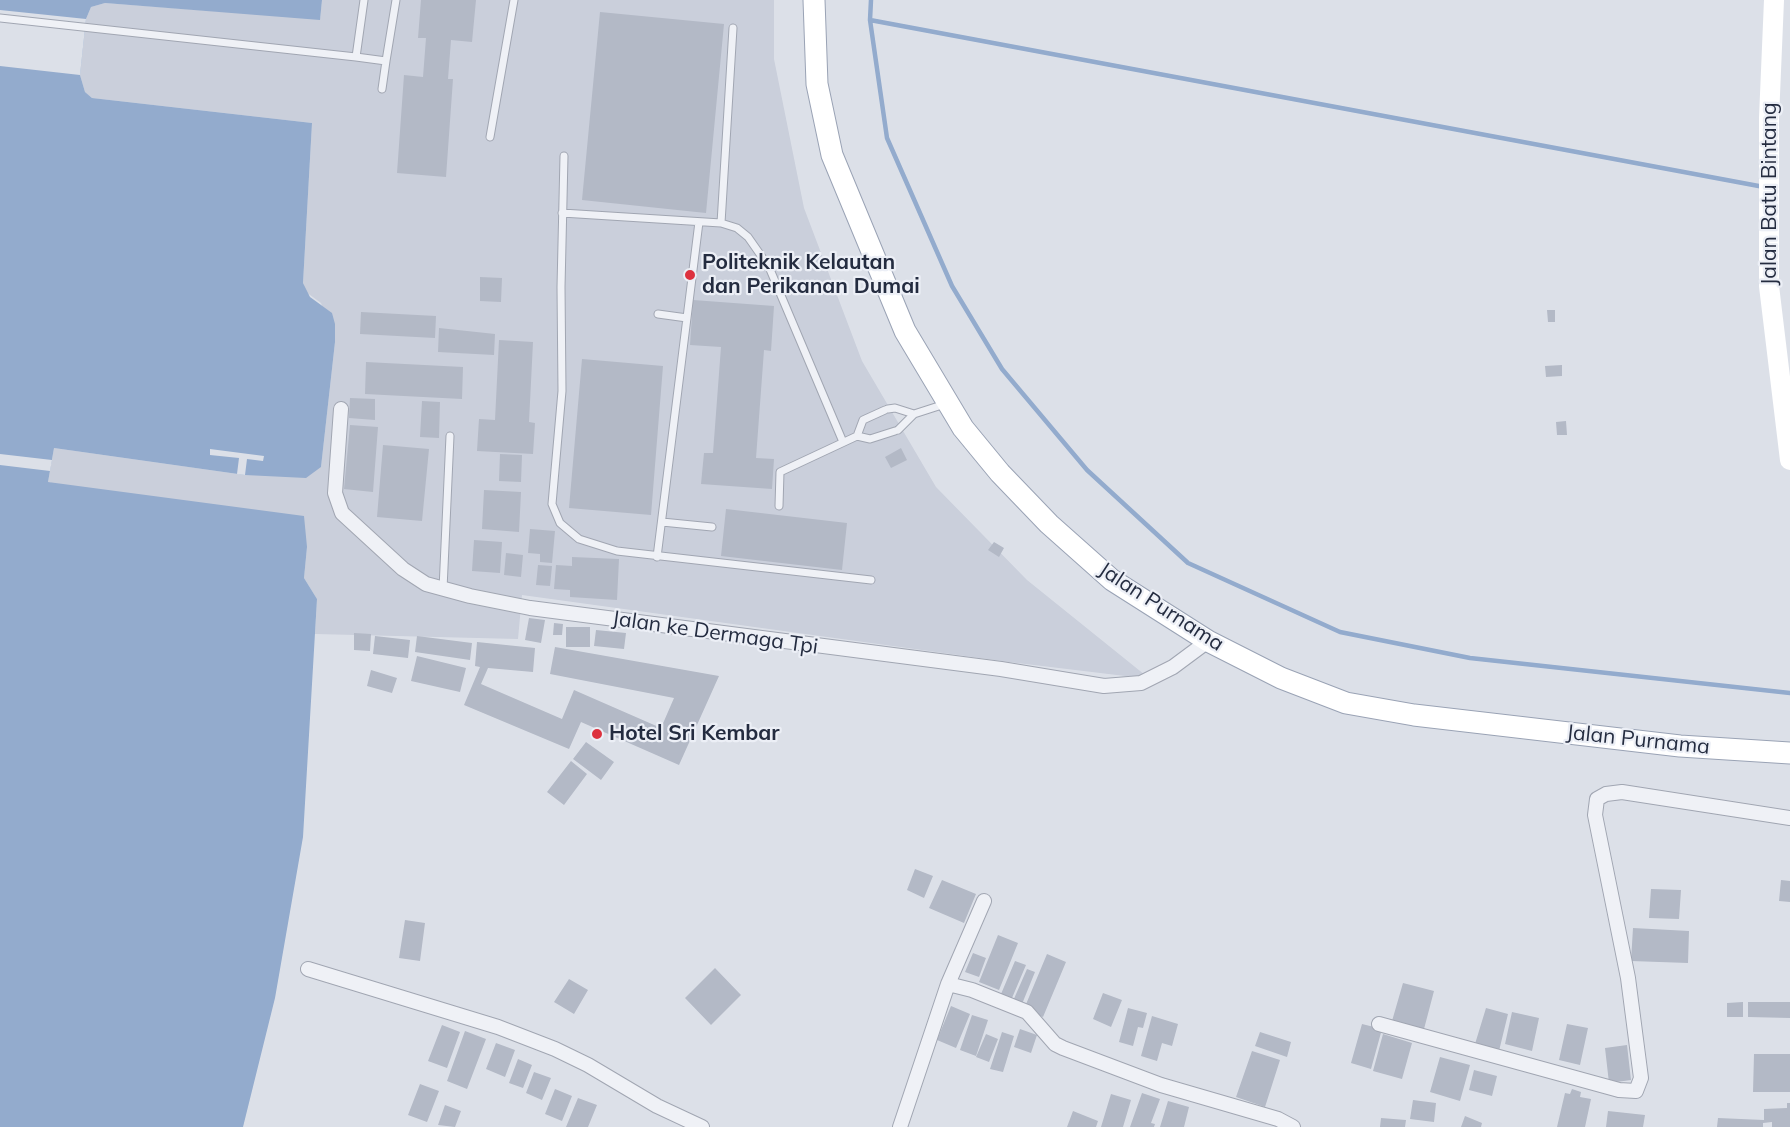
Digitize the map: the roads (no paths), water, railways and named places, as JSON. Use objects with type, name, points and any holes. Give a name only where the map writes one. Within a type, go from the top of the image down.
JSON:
[{"type":"main road","name":"Jalan Purnama","points":[[814,0],[817,84],[832,155],[905,331],[947,404],[1000,473],[1049,525],[1112,580],[1208,641],[1281,678],[1346,703],[1414,715],[1680,746],[1790,753]]},
{"type":"street","name":"Jalan Batu Bintang","points":[[1774,0],[1769,106],[1769,286],[1790,460]]},
{"type":"street","name":"Jalan ke Dermaga Tpi","points":[[341,409],[335,493],[342,513],[403,569],[426,584],[443,589],[530,608],[1001,669],[1104,686],[1141,682],[1173,667],[1208,641]]},
{"type":"street","points":[[1379,1024],[1619,1090],[1636,1091],[1641,1078],[1630,989],[1595,815],[1597,800],[1606,794],[1622,792],[1790,818]]},
{"type":"street","points":[[900,1127],[948,984],[984,901]]},
{"type":"street","points":[[308,969],[498,1027],[555,1049],[588,1065],[657,1106],[702,1127]]},
{"type":"street","points":[[948,984],[972,990],[1027,1012],[1063,1048],[1161,1085],[1278,1119],[1293,1127]]},
{"type":"lane","points":[[356,57],[364,0]]},
{"type":"lane","points":[[382,90],[396,0]]},
{"type":"lane","points":[[490,137],[514,0]]},
{"type":"lane","points":[[0,18],[386,61]]},
{"type":"lane","points":[[721,223],[733,28]]},
{"type":"lane","points":[[564,156],[561,213],[562,391],[552,504],[554,514],[567,531],[579,539],[617,551],[871,580]]},
{"type":"lane","points":[[561,213],[721,223],[737,228],[748,237],[769,267],[843,442]]},
{"type":"lane","points":[[657,557],[699,222]]},
{"type":"lane","points":[[658,314],[687,318]]},
{"type":"lane","points":[[778,506],[780,472],[857,436],[870,439],[896,431],[914,414],[947,404]]},
{"type":"lane","points":[[857,436],[863,420],[887,409],[895,408],[914,414]]},
{"type":"lane","points":[[443,589],[450,436]]},
{"type":"lane","points":[[662,522],[712,527]]},
{"type":"water","points":[[0,0],[322,0],[320,20],[105,3],[91,7],[86,19],[80,75],[85,92],[92,98],[312,123],[303,283],[310,297],[332,313],[335,324],[321,467],[306,478],[245,475],[54,448],[48,482],[304,516],[307,547],[304,578],[317,599],[303,837],[275,998],[243,1127],[0,1127]]},
{"type":"waterway","points":[[871,0],[870,20],[887,138],[952,286],[1002,369],[1087,470],[1188,563],[1340,632],[1470,658],[1790,693]]},
{"type":"waterway","points":[[870,20],[1764,187]]},
{"type":"place","name":"Politeknik Kelautan dan Perikanan Dumai","points":[[690,275]]},
{"type":"place","name":"Hotel Sri Kembar","points":[[597,734]]}]
